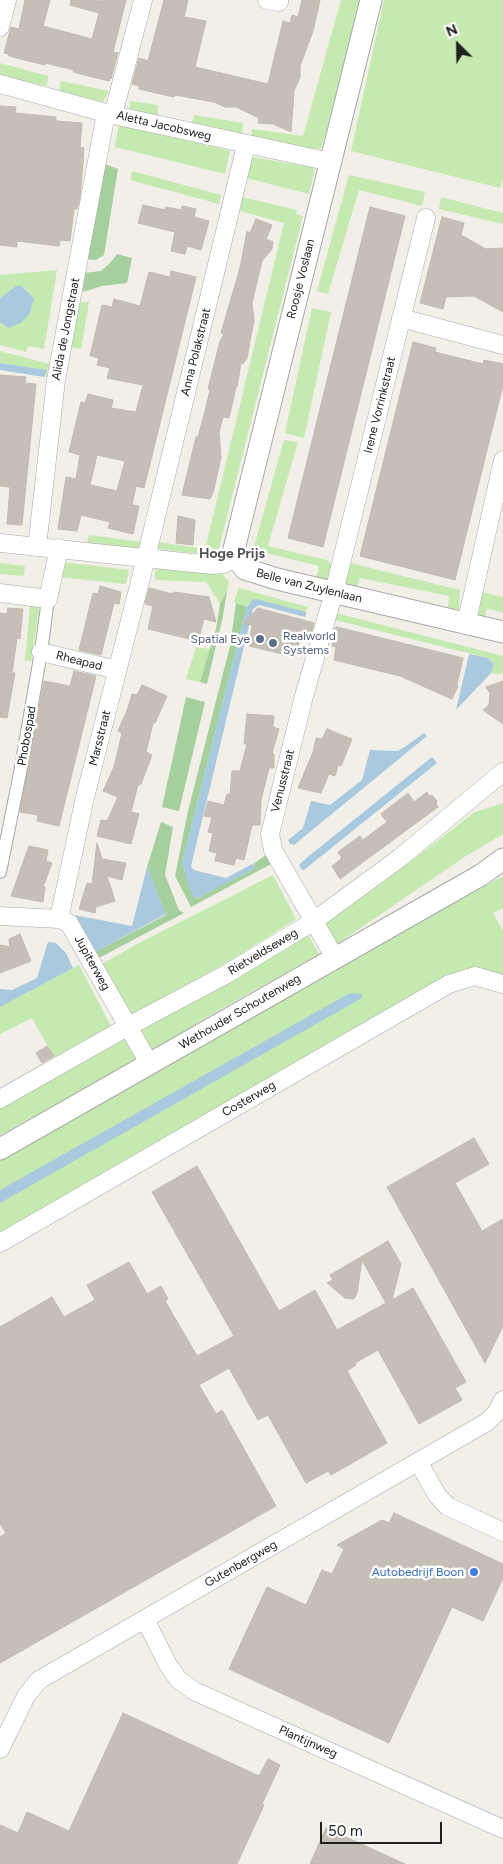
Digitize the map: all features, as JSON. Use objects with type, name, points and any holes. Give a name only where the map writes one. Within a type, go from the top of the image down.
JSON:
[{"type":"street","points":[[0,27],[7,0]]},
{"type":"street","name":"Alida de Jongstraat","points":[[37,547],[56,380],[110,114],[143,0]]},
{"type":"street","name":"Roosje Voslaan","points":[[236,558],[234,549],[236,534],[371,0]]},
{"type":"street","name":"Aletta Jacobsweg","points":[[0,84],[110,114],[330,162]]},
{"type":"street","name":"Anna Polakstraat","points":[[146,558],[246,145]]},
{"type":"street","name":"Irene Vorrinkstraat","points":[[334,592],[426,218]]},
{"type":"street","points":[[401,318],[503,345]]},
{"type":"street","points":[[466,625],[503,460]]},
{"type":"street","points":[[0,542],[212,564],[223,564],[236,558]]},
{"type":"street","points":[[0,593],[48,599],[59,548]]},
{"type":"street","name":"Marsstraat","points":[[59,919],[85,797],[146,558]]},
{"type":"street","name":"Belle van Zuylenlaan","points":[[236,558],[245,569],[278,579],[466,625],[503,632]]},
{"type":"street","name":"Venusstraat","points":[[334,592],[304,696],[270,834],[273,850],[335,958]]},
{"type":"street","name":"Phobospad","points":[[0,872],[20,773],[41,652],[48,599]]},
{"type":"street","name":"Rheapad","points":[[41,652],[117,670]]},
{"type":"street","name":"Rietveldseweg","points":[[0,1099],[127,1027],[225,975],[314,921],[401,857],[503,772]]},
{"type":"street","name":"Wethouder Schoutenweg","points":[[0,1149],[481,875],[503,859]]},
{"type":"street","name":"Wethouder Schoutenweg","points":[[481,875],[503,866]]},
{"type":"street","points":[[0,916],[59,919]]},
{"type":"street","name":"Jupiterweg","points":[[59,919],[69,923],[149,1063]]},
{"type":"street","name":"Costerweg","points":[[0,1243],[449,984],[475,976],[503,984]]},
{"type":"street","name":"Gutenbergweg","points":[[0,1749],[26,1696],[39,1680],[419,1463],[487,1422],[498,1412],[503,1400]]},
{"type":"street","points":[[419,1463],[437,1496],[447,1506],[503,1532]]},
{"type":"street","name":"Plantijnweg","points":[[145,1619],[168,1665],[178,1679],[194,1691],[503,1829]]},
{"type":"green space","points":[[341,0],[363,0],[321,149],[314,148],[310,153],[252,138],[252,129],[303,136]]},
{"type":"green space","points":[[384,0],[503,0],[503,179],[500,188],[351,151]]},
{"type":"green space","points":[[0,63],[48,76],[47,86],[0,76]]},
{"type":"green space","points":[[61,81],[109,91],[103,102],[59,91]]},
{"type":"green space","points":[[130,101],[158,105],[158,116],[129,109]]},
{"type":"green space","points":[[194,115],[243,123],[242,134],[192,123]]},
{"type":"green space","points":[[119,123],[230,151],[225,174],[115,147]]},
{"type":"green space","points":[[247,156],[315,168],[309,194],[242,177]]},
{"type":"green space","points":[[105,164],[118,169],[104,255],[96,260],[85,259]]},
{"type":"green space","points":[[132,171],[221,195],[219,204],[130,180]]},
{"type":"green space","points":[[349,175],[425,192],[422,206],[359,190],[328,294],[317,291]]},
{"type":"green space","points":[[242,197],[297,210],[296,214],[303,216],[217,556],[158,549],[158,542],[205,549],[284,223],[240,211]]},
{"type":"green space","points":[[441,197],[503,213],[503,224],[439,209]]},
{"type":"green space","points":[[117,254],[132,258],[127,283],[102,286],[83,292],[84,273],[101,271]]},
{"type":"green space","points":[[57,270],[44,349],[28,346],[26,352],[0,345],[0,322],[8,328],[26,289],[22,286],[16,286],[0,298],[0,275]]},
{"type":"green space","points":[[79,302],[89,302],[81,349],[70,347]]},
{"type":"green space","points":[[312,308],[331,312],[304,438],[285,433]]},
{"type":"green space","points":[[0,351],[50,364],[46,377],[44,377],[46,370],[0,363]]},
{"type":"green space","points":[[284,440],[298,442],[268,546],[327,560],[334,567],[329,582],[316,580],[319,566],[266,553],[263,561],[248,555],[255,543]]},
{"type":"green space","points":[[89,535],[142,542],[140,548],[87,544]]},
{"type":"green space","points":[[61,562],[129,570],[126,584],[59,577]]},
{"type":"green space","points":[[0,563],[25,566],[24,576],[0,574]]},
{"type":"green space","points":[[350,563],[460,590],[459,609],[448,609],[449,596],[360,578],[357,587],[343,584]]},
{"type":"green space","points":[[155,569],[219,571],[229,581],[227,591],[220,604],[206,582],[155,580]]},
{"type":"green space","points":[[239,588],[308,607],[305,612],[249,603],[247,607],[234,602]]},
{"type":"green space","points":[[227,591],[207,684],[200,682],[216,629],[220,604]]},
{"type":"green space","points":[[482,592],[503,597],[503,613],[487,608],[485,617],[474,616]]},
{"type":"green space","points":[[236,603],[247,607],[182,863],[190,888],[196,899],[255,866],[253,864],[266,855],[273,863],[191,907],[175,876],[188,811],[230,646]]},
{"type":"green space","points":[[40,605],[31,661],[25,660],[30,606]]},
{"type":"green space","points":[[332,612],[503,656],[503,674],[491,673],[494,664],[488,658],[331,619]]},
{"type":"green space","points":[[196,647],[210,649],[200,682],[186,679]]},
{"type":"green space","points":[[186,697],[205,702],[179,811],[162,807]]},
{"type":"green space","points":[[503,803],[503,834],[466,856],[337,944],[324,924],[385,881],[475,812]]},
{"type":"green space","points":[[161,822],[173,827],[165,875],[179,910],[184,913],[99,958],[95,952],[166,915],[147,867]]},
{"type":"green space","points":[[273,875],[296,919],[233,959],[129,1016],[102,964],[139,943]]},
{"type":"green space","points":[[503,876],[503,908],[493,913],[503,931],[503,980],[475,969],[0,1234],[0,1157]]},
{"type":"green space","points":[[308,934],[319,954],[217,1011],[152,1051],[141,1031]]},
{"type":"green space","points":[[79,965],[111,1026],[54,1057],[32,1018],[0,1034],[0,1006]]},
{"type":"green space","points":[[125,1039],[138,1059],[0,1135],[0,1108]]},
{"type":"water","points":[[16,286],[22,286],[34,299],[30,313],[21,323],[8,328],[0,322],[0,298]]},
{"type":"water","points":[[0,363],[47,370],[44,377],[0,370]]},
{"type":"water","points":[[256,599],[306,612],[306,616],[259,605],[253,609],[191,866],[194,870],[226,878],[252,864],[255,866],[254,869],[195,899],[190,890],[182,863],[247,607],[252,600]]},
{"type":"water","points":[[469,654],[488,658],[494,664],[491,673],[456,710]]},
{"type":"water","points":[[424,733],[427,736],[294,845],[290,844],[288,840],[303,828],[311,801],[330,805],[362,780],[370,750],[397,751]]},
{"type":"water","points":[[432,757],[437,763],[302,870],[299,865],[304,860]]},
{"type":"water","points":[[147,867],[166,914],[95,952],[74,915],[132,926]]},
{"type":"water","points":[[48,942],[56,943],[66,953],[73,968],[0,1007],[0,989],[12,990],[37,978]]},
{"type":"water","points":[[350,993],[362,994],[362,998],[0,1203],[0,1190]]},
{"type":"building","points":[[25,0],[50,0],[43,26],[92,39],[99,13],[70,5],[71,0],[126,0],[113,52],[118,53],[111,79],[109,81],[73,72],[74,70],[9,56],[9,54],[4,53],[11,27],[19,29]]},
{"type":"building","points":[[164,0],[188,0],[184,17],[206,21],[195,67],[268,84],[283,21],[290,23],[292,15],[298,17],[302,0],[320,0],[313,31],[300,66],[300,77],[294,91],[291,132],[273,124],[258,123],[259,118],[236,107],[225,107],[214,102],[175,95],[174,97],[139,89],[139,86],[132,84],[139,58],[148,61]]},
{"type":"building","points":[[0,106],[16,107],[15,113],[56,117],[56,121],[82,123],[80,147],[84,148],[80,197],[77,209],[74,209],[70,241],[60,240],[59,246],[17,241],[17,247],[0,245]]},
{"type":"building","points":[[143,205],[165,210],[166,207],[181,210],[182,206],[196,209],[194,217],[209,221],[201,250],[187,246],[185,254],[171,251],[175,232],[138,223]]},
{"type":"building","points":[[370,207],[405,216],[323,547],[288,538]]},
{"type":"building","points":[[442,217],[464,223],[461,235],[486,249],[503,248],[503,312],[474,296],[446,297],[443,309],[420,303]]},
{"type":"building","points":[[256,219],[272,225],[266,239],[273,242],[272,249],[262,261],[252,303],[254,320],[247,358],[243,364],[241,363],[229,418],[223,417],[219,432],[221,457],[213,493],[210,499],[182,495],[196,437],[198,437],[205,411],[210,390],[208,389],[220,341],[224,334],[221,333],[240,268],[247,231],[250,233]]},
{"type":"building","points":[[171,271],[196,277],[144,488],[136,486],[132,505],[139,506],[133,534],[108,528],[110,522],[81,515],[77,531],[58,529],[66,477],[76,479],[80,455],[69,452],[81,402],[85,403],[88,394],[113,400],[111,408],[136,412],[143,385],[107,378],[110,368],[97,365],[99,358],[90,356],[102,305],[112,307],[114,299],[140,306],[149,272],[170,277]],"holes":[[[97,455],[125,461],[117,491],[90,485]]]},
{"type":"building","points":[[413,342],[436,348],[435,352],[483,364],[484,360],[503,364],[503,385],[455,580],[360,556]]},
{"type":"building","points":[[0,375],[26,377],[25,383],[36,384],[22,525],[7,524],[10,487],[0,486]]},
{"type":"building","points":[[178,516],[195,520],[193,545],[176,543]]},
{"type":"building","points":[[100,586],[121,592],[119,604],[114,603],[101,655],[79,650],[93,593],[98,594]]},
{"type":"building","points":[[149,588],[173,594],[174,592],[209,597],[216,622],[204,619],[198,641],[148,629],[153,606],[145,604]]},
{"type":"building","points":[[8,608],[23,609],[20,639],[17,638],[12,673],[15,673],[7,718],[0,717],[0,613],[7,614]]},
{"type":"building","points":[[258,608],[314,623],[310,637],[301,635],[295,657],[249,646],[252,625],[244,623]]},
{"type":"building","points":[[337,627],[463,658],[458,686],[452,699],[400,676],[334,660],[336,647],[332,646],[333,642],[331,642]]},
{"type":"building","points":[[74,671],[96,676],[59,826],[37,821],[38,815],[20,812],[44,681],[70,686]]},
{"type":"building","points":[[503,681],[503,724],[483,710],[489,705],[490,693],[486,687]]},
{"type":"building","points":[[142,685],[167,696],[155,723],[153,723],[146,752],[152,755],[141,784],[138,785],[131,812],[139,814],[131,844],[97,836],[101,820],[107,821],[118,797],[103,791],[114,767],[122,733],[118,731],[132,694],[137,695]]},
{"type":"building","points":[[247,714],[274,716],[273,727],[279,729],[272,753],[274,754],[274,768],[269,768],[261,800],[260,825],[252,825],[244,860],[236,858],[234,865],[215,861],[217,853],[209,851],[213,833],[208,832],[212,817],[204,816],[208,801],[224,805],[227,794],[230,795],[232,771],[240,771],[247,744],[244,744]]},
{"type":"building","points":[[327,729],[352,739],[341,766],[338,765],[335,776],[329,774],[321,793],[298,788],[313,752],[316,738],[322,739]]},
{"type":"building","points":[[427,792],[429,796],[432,795],[437,801],[438,807],[340,879],[332,866],[342,858],[338,852],[360,836],[363,840],[387,822],[381,814],[408,793],[414,802]]},
{"type":"building","points":[[97,843],[102,859],[126,863],[122,880],[107,876],[115,901],[96,907],[95,913],[79,909],[87,883],[92,884]]},
{"type":"building","points":[[29,846],[48,850],[46,861],[52,863],[43,887],[45,887],[43,902],[11,896]]},
{"type":"building","points":[[20,934],[31,961],[0,973],[0,945],[10,947],[9,939]]},
{"type":"building","points":[[47,1046],[54,1056],[42,1063],[36,1053]]},
{"type":"building","points":[[474,1138],[489,1164],[455,1183],[482,1231],[503,1219],[503,1326],[485,1363],[387,1187]]},
{"type":"building","points":[[197,1166],[279,1311],[315,1290],[337,1330],[386,1303],[362,1260],[357,1293],[354,1299],[345,1298],[327,1283],[333,1280],[330,1275],[388,1241],[401,1264],[392,1300],[413,1288],[466,1382],[455,1388],[462,1400],[419,1424],[378,1350],[355,1363],[356,1365],[347,1371],[387,1443],[331,1475],[328,1471],[306,1483],[268,1415],[258,1420],[229,1368],[199,1385],[216,1414],[222,1410],[276,1506],[0,1663],[0,1537],[6,1533],[0,1524],[0,1327],[52,1297],[64,1317],[95,1300],[87,1285],[129,1262],[147,1294],[161,1286],[168,1299],[165,1301],[197,1356],[234,1336],[152,1192]]},
{"type":"building","points":[[394,1513],[503,1564],[503,1578],[483,1621],[452,1607],[389,1743],[229,1669],[267,1587],[306,1605],[322,1570],[332,1574],[344,1549],[337,1545],[382,1520],[389,1523]]},
{"type":"building","points":[[123,1713],[259,1776],[268,1759],[280,1765],[237,1864],[0,1864],[0,1825],[18,1833],[27,1812],[69,1831]]},
{"type":"building","points":[[326,1828],[405,1864],[310,1864]]},
{"type":"place","name":"Spatial Eye","points":[[260,639]]},
{"type":"place","name":"Realworld Systems","points":[[273,643]]},
{"type":"place","name":"Autobedrijf Boon","points":[[474,1572]]},
{"type":"district","name":"Hoge Prijs","points":[[232,554]]}]
